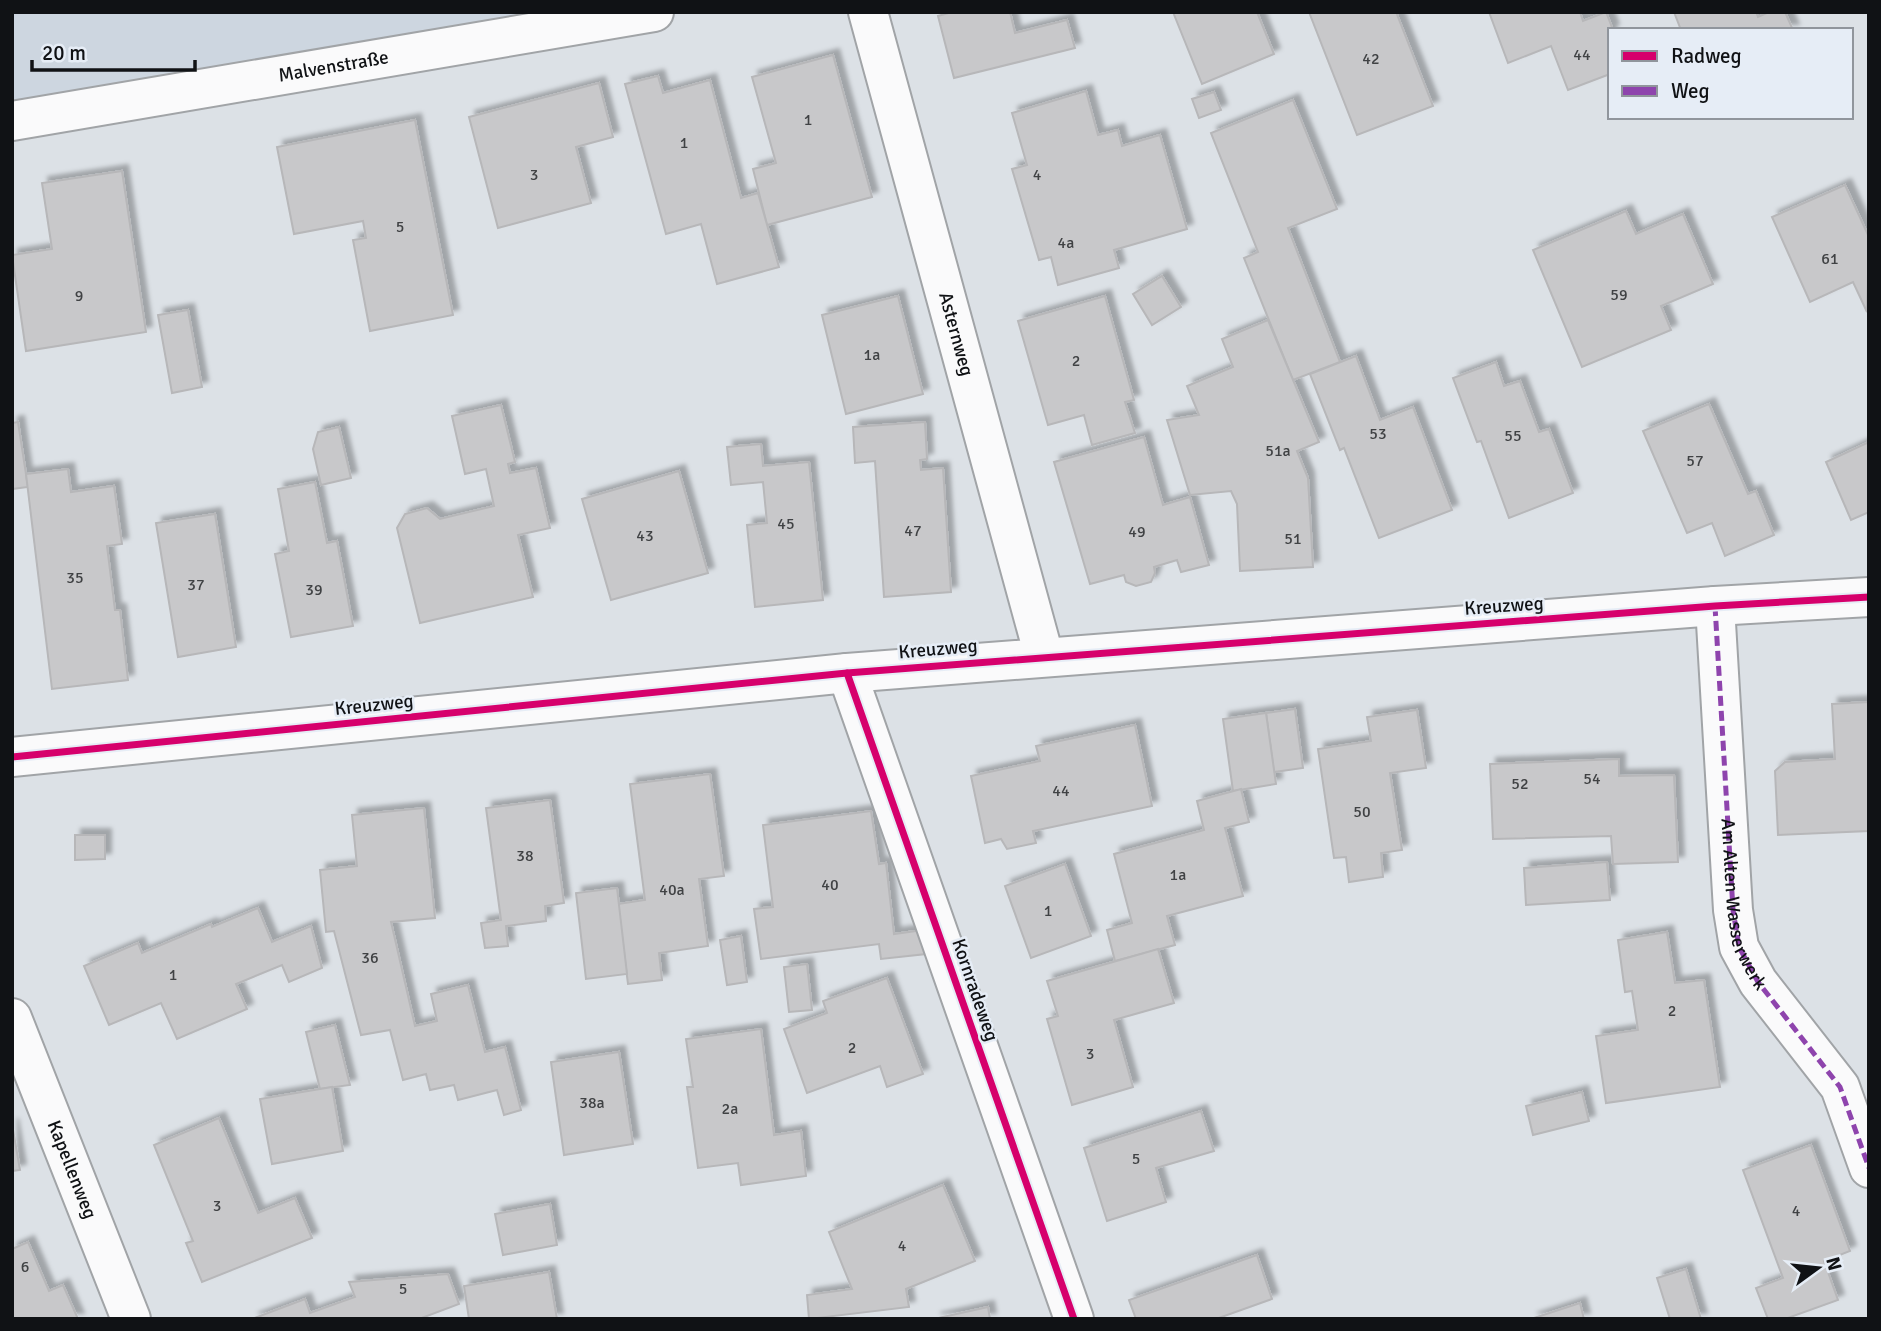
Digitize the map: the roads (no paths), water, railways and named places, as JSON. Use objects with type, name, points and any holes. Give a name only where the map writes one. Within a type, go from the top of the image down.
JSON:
[{"type":"street","name":"Malvenstraße","points":[[12,121],[654,12]]},
{"type":"street","name":"Asternweg","points":[[868,12],[1044,656]]},
{"type":"street","name":"Kreuzweg","points":[[12,757],[847,673],[1044,656],[1869,597]]},
{"type":"street","name":"Am Alten Wasserwerk","points":[[1716,606],[1733,910],[1739,947],[1758,982],[1840,1087],[1869,1168]]},
{"type":"street","name":"Kornradeweg","points":[[847,673],[1074,1319]]},
{"type":"street","name":"Kapellenweg","points":[[12,1018],[131,1319]]}]
